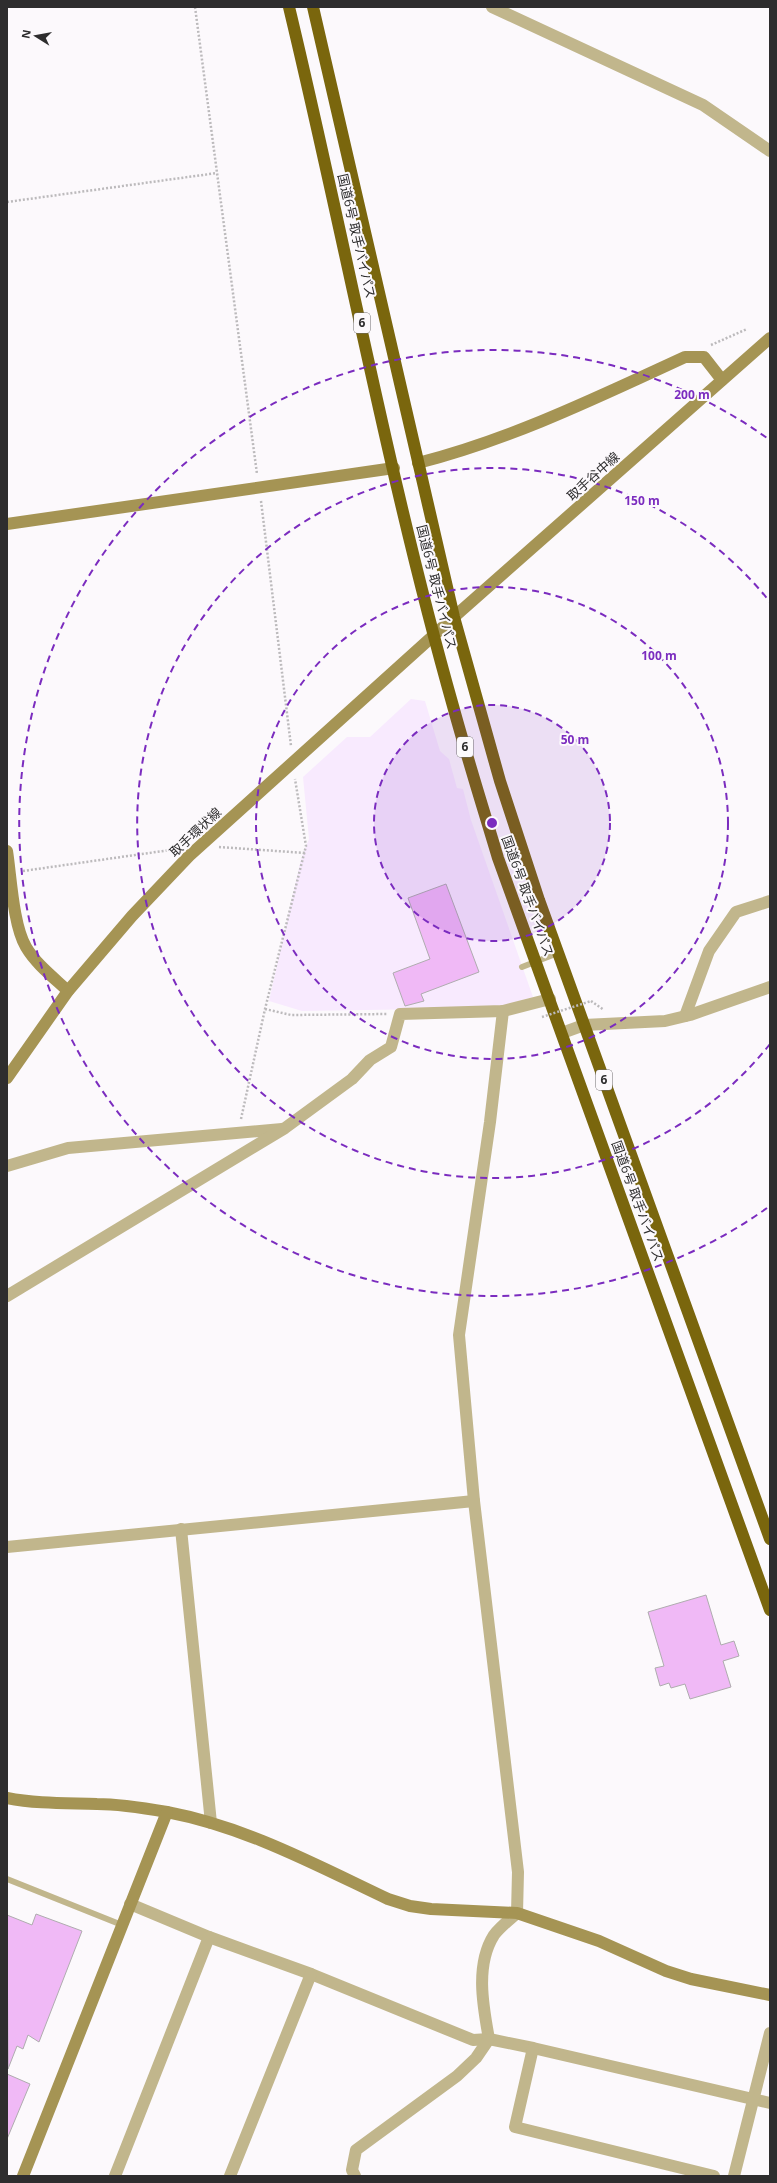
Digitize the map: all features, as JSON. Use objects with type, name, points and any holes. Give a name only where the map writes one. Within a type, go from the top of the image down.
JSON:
[{"type":"highway","name":"国道6号 取手バイパス","points":[[289,7],[333,192],[394,468],[452,705],[496,851],[770,1610]]},
{"type":"highway","name":"国道6号 取手バイパス","points":[[313,7],[454,617],[500,781],[558,953],[770,1539]]},
{"type":"street","points":[[492,7],[703,105],[770,151]]},
{"type":"street","name":"取手谷中線","points":[[434,635],[770,338]]},
{"type":"street","points":[[418,463],[466,450],[542,423],[685,357],[696,356],[708,360],[722,380]]},
{"type":"street","points":[[7,524],[394,468]]},
{"type":"street","name":"取手環状線","points":[[7,1078],[68,991],[132,916],[200,846],[292,761],[434,635]]},
{"type":"street","points":[[7,851],[18,928],[25,946],[37,961],[68,991]]},
{"type":"street","points":[[685,1016],[710,952],[736,912],[770,901]]},
{"type":"street","points":[[562,1033],[584,1025],[665,1021],[685,1016],[770,987]]},
{"type":"street","points":[[7,1296],[285,1128],[352,1079],[370,1060],[391,1046],[400,1014],[503,1011],[550,999]]},
{"type":"street","points":[[355,2176],[352,2170],[356,2150],[457,2076],[476,2058],[489,2039],[483,2008],[486,1954],[494,1935],[517,1913],[518,1872],[474,1501],[459,1335],[490,1122],[503,1011]]},
{"type":"street","points":[[7,1166],[68,1148],[285,1128]]},
{"type":"street","points":[[7,1547],[474,1501]]},
{"type":"street","points":[[181,1529],[211,1823]]},
{"type":"street","points":[[7,1798],[29,1802],[117,1805],[167,1812],[211,1823],[256,1837],[388,1899],[410,1906],[517,1913],[599,1941],[666,1971],[691,1979],[770,1995]]},
{"type":"street","points":[[23,2176],[167,1812]]},
{"type":"street","points":[[130,1904],[209,1937],[311,1974],[472,2040],[489,2039],[532,2048],[770,2103]]},
{"type":"street","points":[[115,2176],[209,1937]]},
{"type":"street","points":[[230,2176],[311,1974]]},
{"type":"street","points":[[734,2176],[770,2033]]},
{"type":"street","points":[[532,2048],[516,2127],[714,2176]]},
{"type":"lane","points":[[522,967],[558,953]]},
{"type":"lane","points":[[7,1879],[122,1925]]},
{"type":"path","points":[[195,7],[259,488],[292,761],[306,846],[265,1009],[238,1132]]},
{"type":"path","points":[[7,202],[217,173]]},
{"type":"path","points":[[696,356],[706,348],[748,328]]},
{"type":"path","points":[[10,873],[200,846],[305,853]]},
{"type":"path","points":[[542,1017],[591,1001]]},
{"type":"path","points":[[265,1009],[291,1015],[400,1014]]},
{"type":"shaded area","points":[[411,699],[425,701],[440,751],[449,759],[457,788],[463,789],[471,820],[533,997],[494,1008],[302,1011],[269,1001],[301,859],[309,839],[303,777],[347,737],[370,737]]},
{"type":"building","points":[[446,884],[479,972],[421,994],[424,1001],[405,1006],[393,973],[430,959],[408,898]]},
{"type":"building","points":[[706,1595],[721,1645],[734,1641],[739,1656],[723,1661],[731,1687],[690,1699],[685,1684],[671,1688],[669,1683],[660,1686],[655,1668],[664,1666],[648,1612]]},
{"type":"building","points":[[36,1914],[82,1931],[39,2042],[28,2035],[23,2049],[17,2046],[8,2069],[7,1915],[32,1925]]},
{"type":"building","points":[[7,2074],[30,2084],[7,2139]]}]
